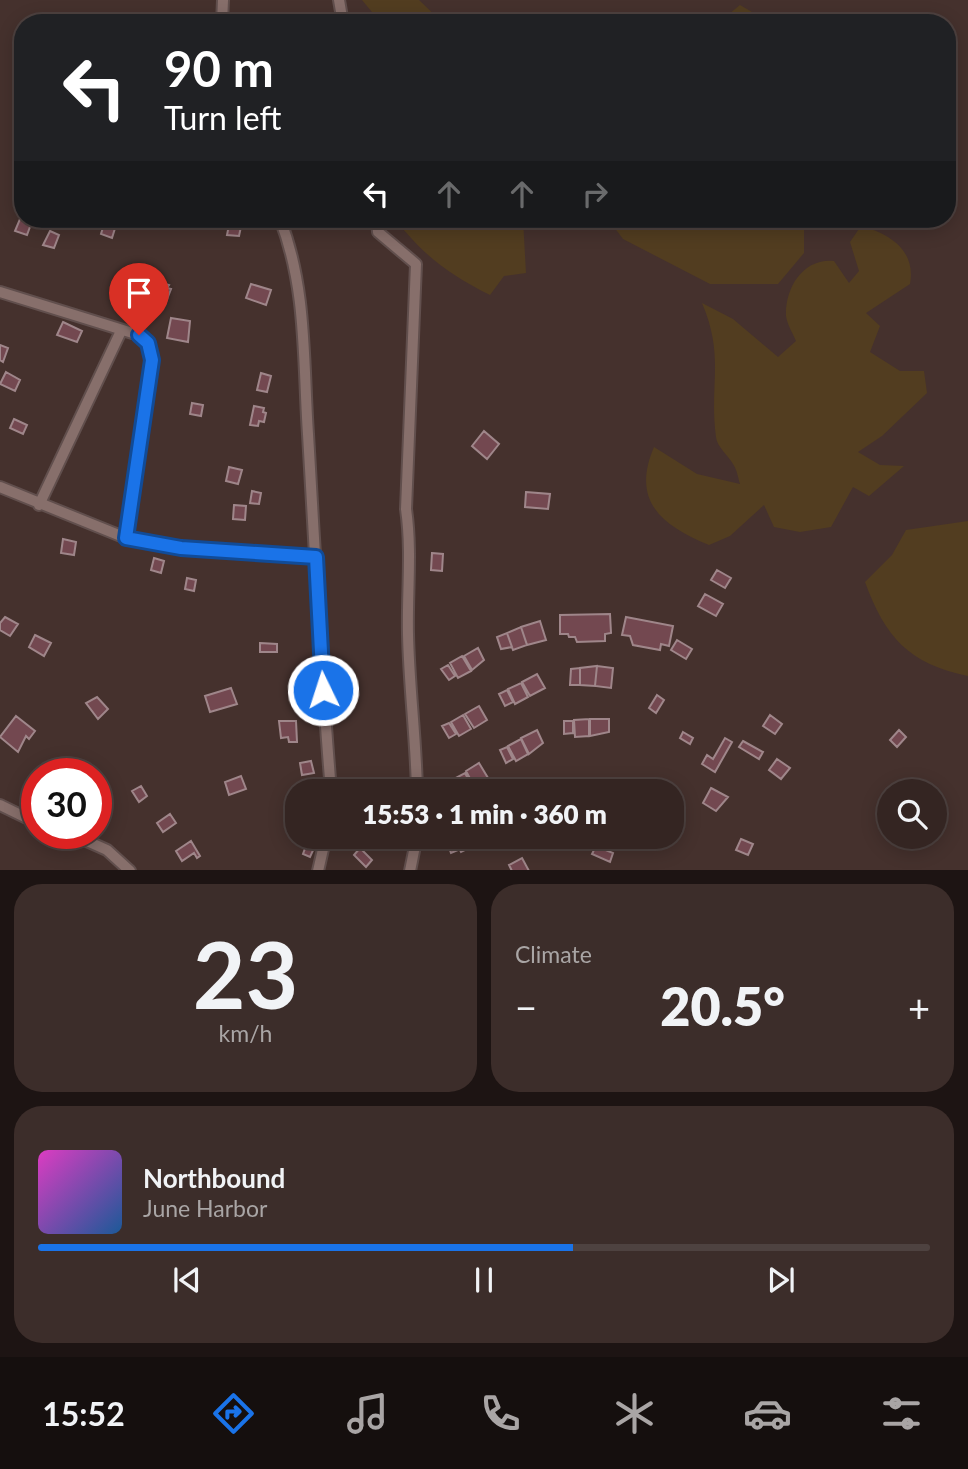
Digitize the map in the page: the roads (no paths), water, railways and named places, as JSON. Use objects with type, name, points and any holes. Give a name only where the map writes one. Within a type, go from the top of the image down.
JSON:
[{"type":"street","points":[[284,228],[293,250],[303,319],[330,779]]},
{"type":"street","points":[[378,228],[378,232],[416,264],[406,509],[410,536],[409,670],[415,718],[417,779]]},
{"type":"street","points":[[0,292],[139,335],[148,343],[152,360],[126,538]]},
{"type":"street","points":[[39,505],[121,331]]},
{"type":"street","points":[[0,487],[126,538],[181,548],[316,557]]},
{"type":"street","points":[[0,805],[21,815]]},
{"type":"street","points":[[105,849],[130,870]]},
{"type":"street","points":[[318,870],[323,849]]},
{"type":"street","points":[[410,870],[414,849]]}]
